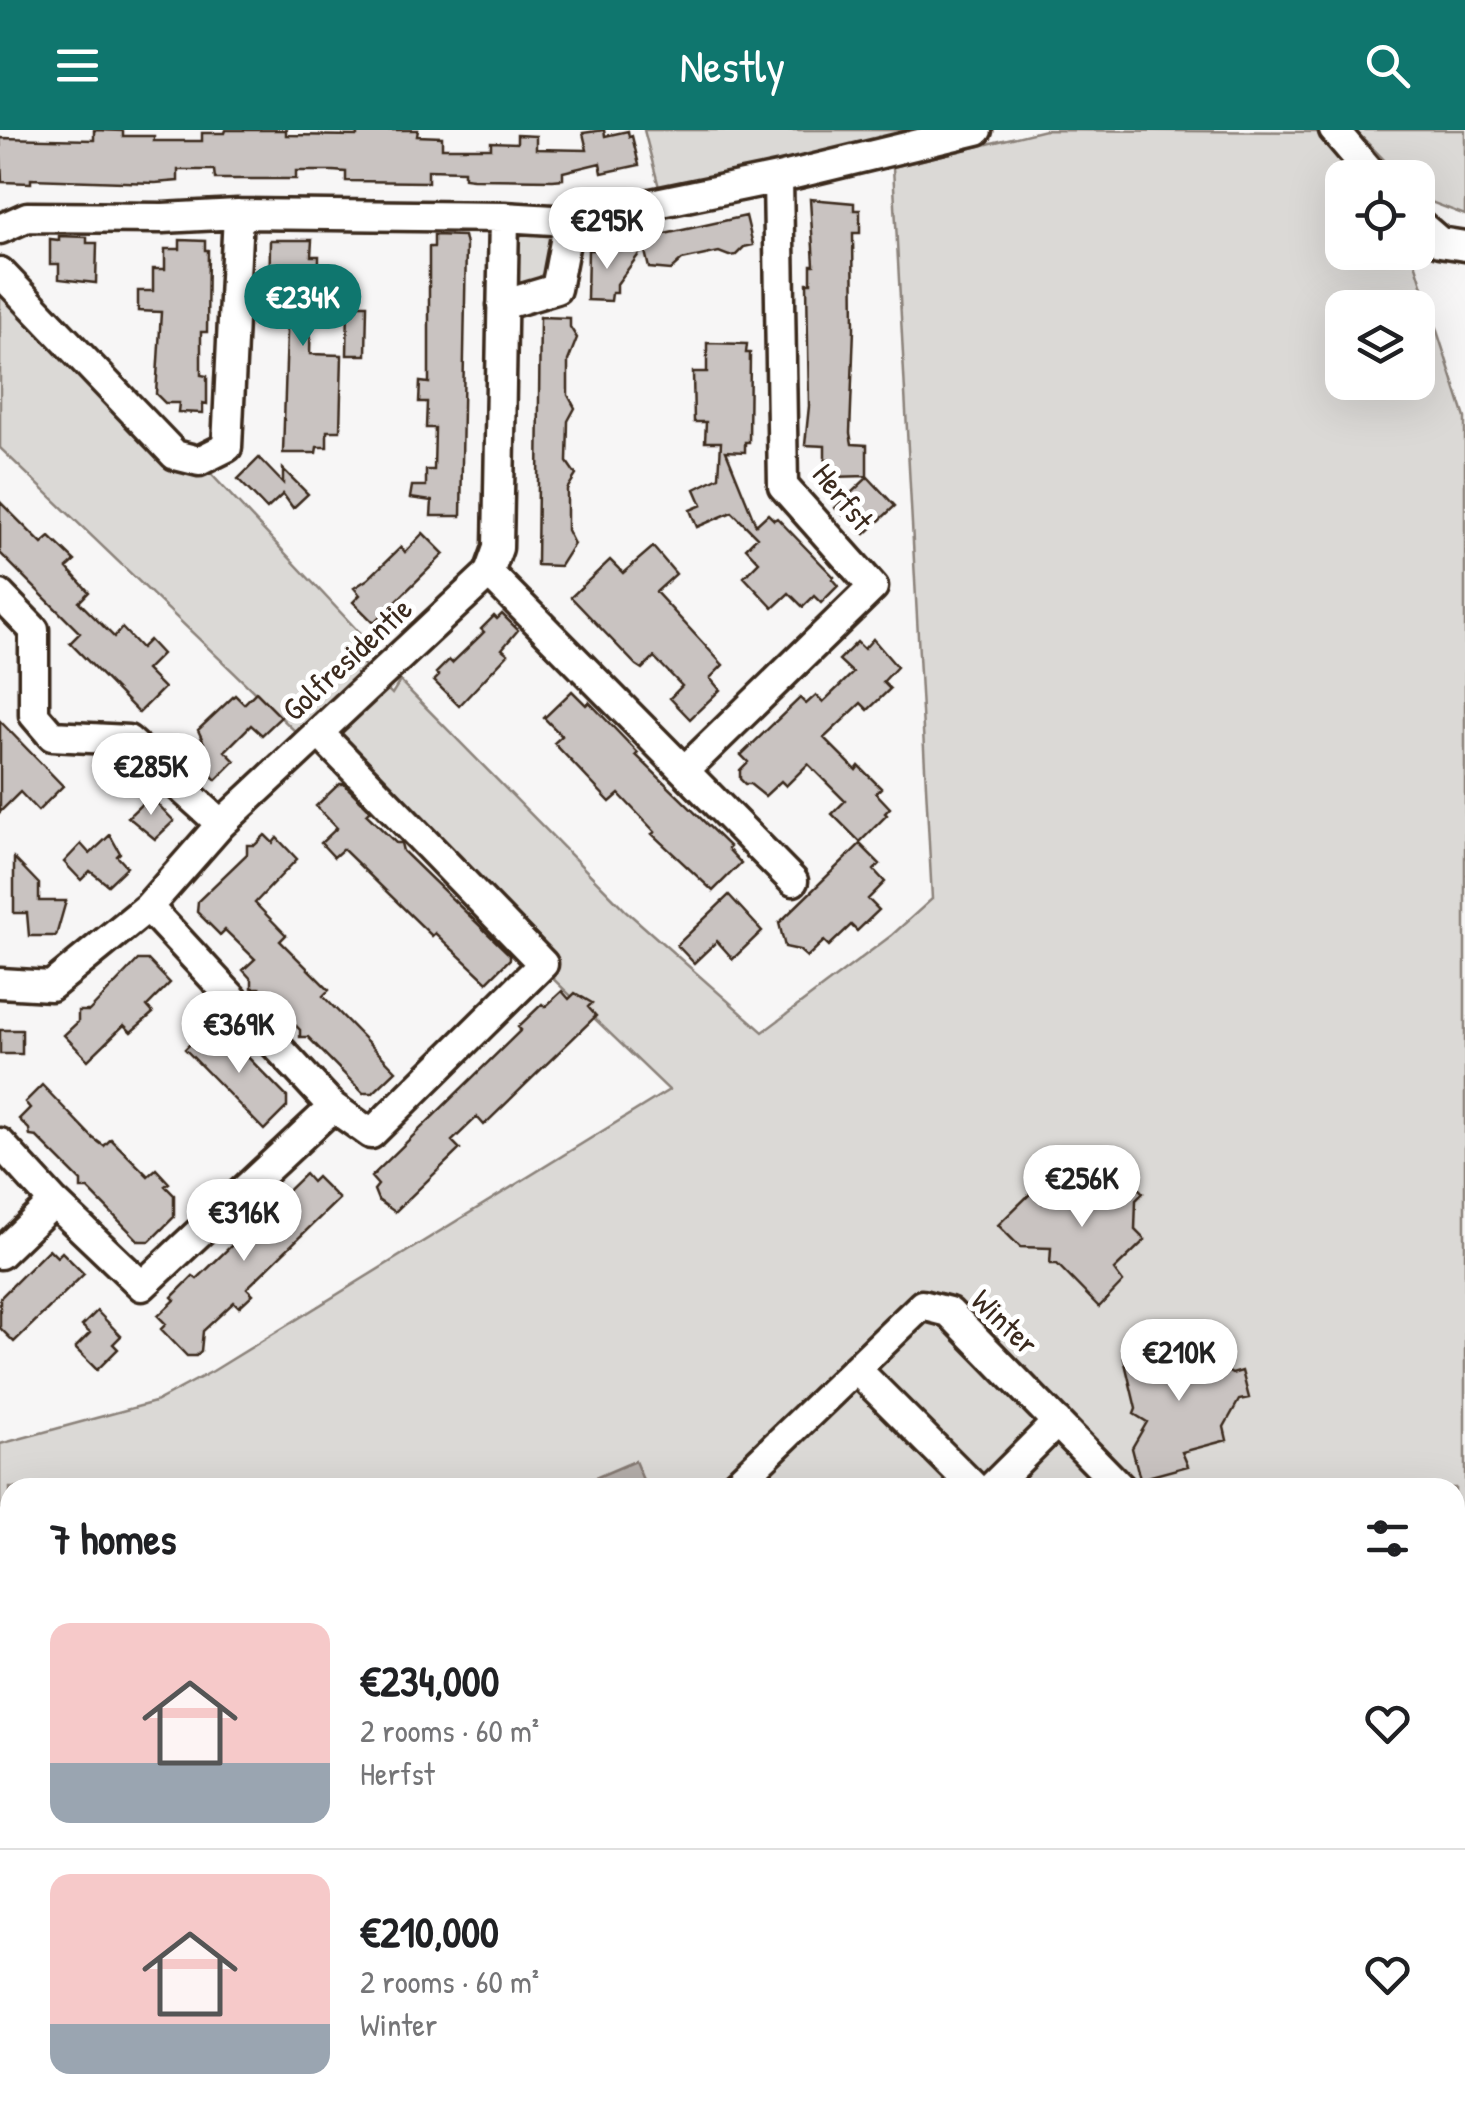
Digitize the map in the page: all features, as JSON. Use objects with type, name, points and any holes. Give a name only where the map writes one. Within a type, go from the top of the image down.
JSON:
[{"type":"street","points":[[0,228],[27,217],[238,214],[569,221],[778,178],[977,130]]},
{"type":"street","points":[[1334,130],[1360,160]]},
{"type":"street","name":"Herfst","points":[[684,770],[874,587],[783,486],[778,178]]},
{"type":"street","points":[[0,272],[175,455],[199,461],[227,447],[238,214]]},
{"type":"street","points":[[504,217],[498,548],[489,573],[792,880]]},
{"type":"street","points":[[502,306],[556,289],[569,221]]},
{"type":"street","points":[[1435,237],[1440,242],[1465,246]]},
{"type":"street","name":"Golfresidentie","points":[[0,983],[51,986],[148,907],[221,824],[489,573]]},
{"type":"street","points":[[0,595],[34,630],[34,715],[52,736],[128,740],[221,824]]},
{"type":"street","points":[[148,907],[333,1107],[371,1134],[543,964],[319,733]]},
{"type":"street","points":[[0,1143],[54,1202],[142,1286],[333,1107]]},
{"type":"street","points":[[0,1254],[54,1202]]},
{"type":"street","name":"Winter","points":[[742,1478],[922,1305],[949,1312],[1111,1478]]},
{"type":"street","points":[[856,1369],[965,1478]]},
{"type":"street","points":[[1001,1478],[1057,1422]]},
{"type":"shaded area","points":[[644,130],[938,130],[660,191]]},
{"type":"shaded area","points":[[1045,130],[1323,132],[1344,160],[1325,160],[1325,270],[1418,270],[1424,290],[1325,290],[1325,400],[1435,400],[1435,324],[1465,418],[1465,1478],[0,1478],[0,1444],[155,1402],[213,1371],[669,1090],[0,448],[0,287],[167,456],[187,473],[211,474],[372,646],[360,661],[392,694],[400,681],[625,910],[763,1032],[892,935],[932,899],[893,167]]},
{"type":"shaded area","points":[[1355,130],[1465,130],[1465,215],[1435,204],[1435,160],[1384,160]]},
{"type":"shaded area","points":[[557,229],[549,264],[540,277],[524,286],[512,279],[512,245],[525,231]]},
{"type":"shaded area","points":[[635,1461],[642,1478],[595,1478]]},
{"type":"building","points":[[94,130],[123,131],[123,136],[154,136],[154,141],[202,141],[202,133],[226,130],[357,136],[357,130],[418,130],[417,136],[442,137],[442,148],[491,148],[491,142],[517,143],[517,135],[536,136],[536,149],[587,150],[583,133],[604,130],[605,136],[628,131],[639,165],[602,173],[600,163],[563,172],[563,179],[553,180],[473,179],[464,178],[464,171],[428,170],[428,182],[346,181],[346,172],[333,171],[296,171],[296,179],[215,179],[214,170],[178,170],[178,181],[155,183],[31,179],[31,183],[2,182],[0,138],[94,140]]},
{"type":"building","points":[[810,199],[854,203],[854,210],[860,210],[860,233],[853,233],[850,433],[852,444],[867,445],[867,476],[831,477],[825,446],[805,445],[809,406],[807,283],[811,283],[814,265]]},
{"type":"building","points":[[746,216],[753,245],[736,255],[719,252],[682,260],[671,270],[649,268],[642,239]]},
{"type":"building","points":[[434,235],[464,236],[466,245],[461,516],[431,516],[432,501],[410,498],[412,486],[426,486],[426,470],[434,470],[435,428],[426,428],[427,402],[419,402],[420,382],[429,383],[429,247],[434,247]]},
{"type":"building","points":[[59,236],[87,237],[87,243],[97,243],[96,283],[59,279],[59,264],[50,264],[50,239],[59,240]]},
{"type":"building","points":[[180,240],[205,241],[208,250],[207,332],[201,332],[201,375],[207,376],[207,404],[203,403],[203,413],[178,412],[179,403],[165,403],[156,394],[161,312],[138,311],[138,291],[153,291],[153,269],[165,269],[165,249],[180,249]]},
{"type":"building","points":[[270,240],[312,240],[311,256],[319,256],[318,307],[311,306],[310,354],[342,355],[340,431],[327,431],[327,447],[317,447],[316,453],[283,453],[287,332],[285,325],[269,325]]},
{"type":"building","points":[[588,250],[642,250],[617,284],[611,301],[587,300]]},
{"type":"building","points":[[348,305],[367,305],[366,355],[347,355]]},
{"type":"building","points":[[540,317],[570,318],[577,338],[568,361],[568,395],[575,408],[568,421],[567,462],[576,475],[567,489],[567,530],[574,544],[560,566],[537,565]]},
{"type":"building","points":[[707,343],[747,344],[749,442],[745,442],[745,452],[726,451],[756,525],[768,514],[774,520],[777,518],[834,577],[838,586],[821,603],[814,596],[803,607],[789,593],[773,608],[744,577],[759,562],[746,548],[757,537],[732,512],[697,527],[690,510],[702,505],[695,489],[719,477],[721,442],[705,442],[706,422],[694,422],[693,372],[707,372]]},
{"type":"building","points":[[259,458],[283,483],[283,469],[308,494],[293,508],[283,494],[267,509],[238,479]]},
{"type":"building","points":[[868,477],[895,506],[865,534],[835,508]]},
{"type":"building","points":[[0,502],[42,544],[50,537],[75,561],[67,568],[89,592],[79,602],[114,637],[122,628],[141,648],[149,640],[162,654],[146,670],[164,688],[139,713],[70,643],[80,633],[0,553]]},
{"type":"building","points":[[423,533],[444,554],[374,623],[353,602],[360,595],[354,588],[401,547],[405,552]]},
{"type":"building","points":[[653,547],[676,574],[656,592],[723,665],[710,678],[720,690],[690,719],[670,698],[682,686],[654,657],[642,669],[636,665],[571,597],[610,560],[623,573]]},
{"type":"building","points":[[502,614],[518,630],[502,649],[508,654],[459,706],[434,681],[439,676],[436,673],[479,637],[484,632],[481,629],[494,616],[497,619]]},
{"type":"building","points":[[873,639],[897,667],[883,682],[890,689],[868,710],[861,703],[824,738],[881,788],[876,793],[890,808],[860,842],[832,814],[845,801],[808,764],[786,786],[781,781],[765,796],[740,779],[740,770],[748,762],[741,755],[800,698],[806,704],[816,695],[823,702],[853,673],[839,660],[857,642],[864,649]]},
{"type":"building","points":[[572,691],[586,705],[589,702],[636,755],[730,847],[741,863],[713,891],[652,834],[655,832],[619,794],[610,802],[554,743],[562,736],[544,718]]},
{"type":"building","points":[[256,692],[281,717],[262,735],[251,725],[225,751],[235,761],[216,780],[191,755],[204,743],[198,730],[235,695],[244,704]]},
{"type":"building","points":[[0,721],[63,786],[38,811],[20,792],[0,812]]},
{"type":"building","points":[[339,784],[344,784],[370,810],[366,814],[396,843],[401,843],[403,851],[510,955],[487,982],[435,933],[432,936],[343,849],[334,857],[321,843],[337,828],[316,806]]},
{"type":"building","points":[[150,796],[174,821],[155,839],[128,817]]},
{"type":"building","points":[[110,835],[120,853],[117,856],[127,867],[108,885],[90,871],[81,880],[64,862],[81,844],[90,854]]},
{"type":"building","points":[[265,835],[273,843],[277,838],[297,859],[255,903],[286,935],[280,941],[329,990],[323,996],[396,1071],[373,1093],[363,1093],[308,1037],[300,1037],[300,1030],[260,988],[252,988],[252,980],[243,970],[255,959],[225,930],[220,935],[197,912],[198,901],[247,854],[247,845],[255,845]]},
{"type":"building","points":[[860,844],[880,864],[874,870],[885,882],[868,899],[879,910],[857,931],[851,925],[829,946],[824,941],[807,957],[799,950],[785,947],[779,923]]},
{"type":"building","points":[[14,858],[39,884],[39,901],[66,901],[56,936],[29,936],[27,913],[14,913]]},
{"type":"building","points":[[729,895],[762,931],[733,959],[717,941],[694,963],[677,945]]},
{"type":"building","points":[[138,960],[148,960],[170,983],[147,1006],[153,1013],[131,1032],[124,1025],[88,1060],[64,1035],[78,1022],[78,1011],[89,1011]]},
{"type":"building","points":[[562,991],[569,999],[575,993],[592,1003],[588,1007],[596,1016],[484,1125],[477,1117],[452,1141],[460,1149],[395,1212],[378,1200],[374,1190],[378,1185],[371,1177],[521,1030],[518,1027]]},
{"type":"building","points":[[219,1027],[229,1037],[236,1037],[236,1045],[287,1097],[287,1107],[264,1130],[185,1049],[202,1032],[207,1038]]},
{"type":"building","points":[[0,1030],[22,1030],[22,1054],[0,1054]]},
{"type":"building","points":[[42,1085],[93,1138],[104,1146],[111,1139],[148,1176],[156,1169],[169,1183],[165,1186],[174,1195],[174,1217],[150,1241],[139,1241],[88,1189],[81,1189],[81,1181],[37,1137],[30,1136],[19,1119],[30,1108],[25,1102]]},
{"type":"building","points":[[1077,1170],[1086,1180],[1117,1180],[1124,1173],[1143,1193],[1136,1200],[1135,1230],[1145,1240],[1114,1270],[1123,1282],[1099,1307],[1057,1264],[1050,1264],[1051,1248],[1020,1247],[998,1225],[1034,1190],[1043,1203]]},
{"type":"building","points":[[305,1174],[312,1182],[317,1177],[339,1199],[247,1288],[253,1294],[239,1307],[234,1302],[203,1331],[201,1351],[196,1356],[187,1356],[161,1329],[166,1324],[158,1316],[193,1276],[197,1279]]},
{"type":"building","points":[[49,1249],[57,1257],[62,1252],[84,1274],[14,1342],[0,1328],[0,1298]]},
{"type":"building","points":[[97,1311],[121,1336],[113,1344],[118,1349],[97,1370],[75,1348],[90,1333],[82,1326]]},
{"type":"building","points":[[1155,1342],[1160,1356],[1202,1345],[1206,1358],[1232,1374],[1242,1371],[1249,1398],[1239,1400],[1224,1427],[1227,1440],[1182,1452],[1188,1466],[1140,1478],[1132,1448],[1147,1422],[1134,1414],[1122,1350]]}]
